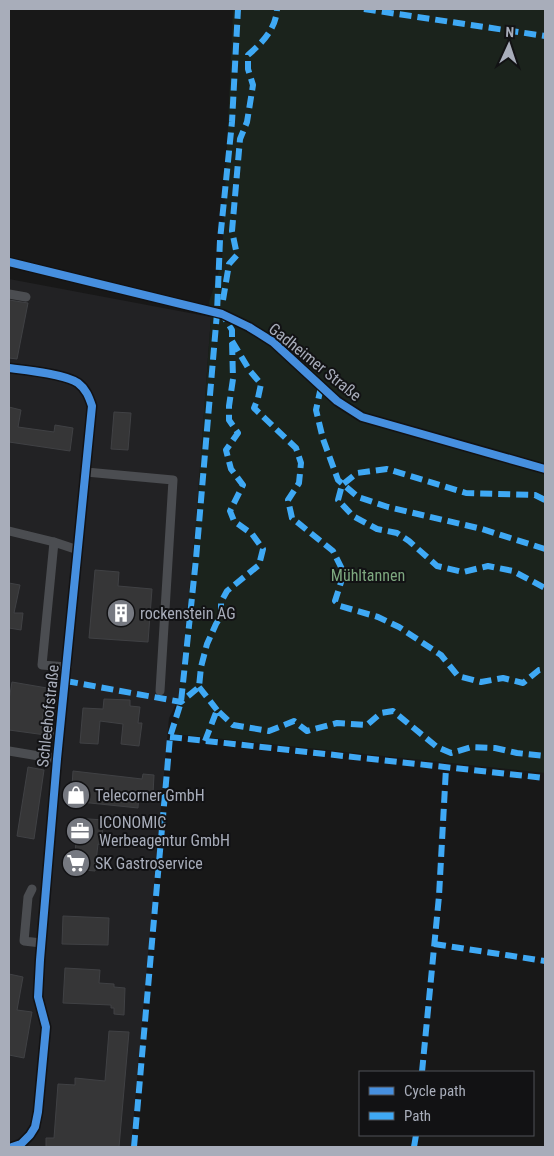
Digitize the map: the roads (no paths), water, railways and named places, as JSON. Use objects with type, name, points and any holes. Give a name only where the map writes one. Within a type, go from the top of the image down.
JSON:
[{"type":"street","name":"Gadheimer Straße","points":[[9,262],[222,314],[249,327],[273,342],[337,401],[362,417],[545,469]]},
{"type":"street","points":[[9,294],[26,297]]},
{"type":"street","name":"Schleehofstraße","points":[[9,368],[64,377],[77,382],[87,392],[92,406],[58,760],[38,997],[46,1027],[35,1127],[19,1146]]},
{"type":"street","points":[[86,472],[173,480],[160,691]]},
{"type":"street","points":[[9,531],[78,550]]},
{"type":"street","points":[[54,542],[42,664],[67,667]]},
{"type":"street","points":[[9,751],[58,760]]},
{"type":"street","points":[[32,889],[28,897],[24,941],[42,944]]},
{"type":"place","name":"rockenstein AG","points":[[121,613]]},
{"type":"place","name":"Telecorner GmbH","points":[[76,795]]},
{"type":"place","name":"ICONOMIC Werbeagentur GmbH","points":[[80,831]]},
{"type":"place","name":"SK Gastroservice","points":[[76,863]]},
{"type":"park label","name":"Mühltannen","points":[[368,575]]}]
